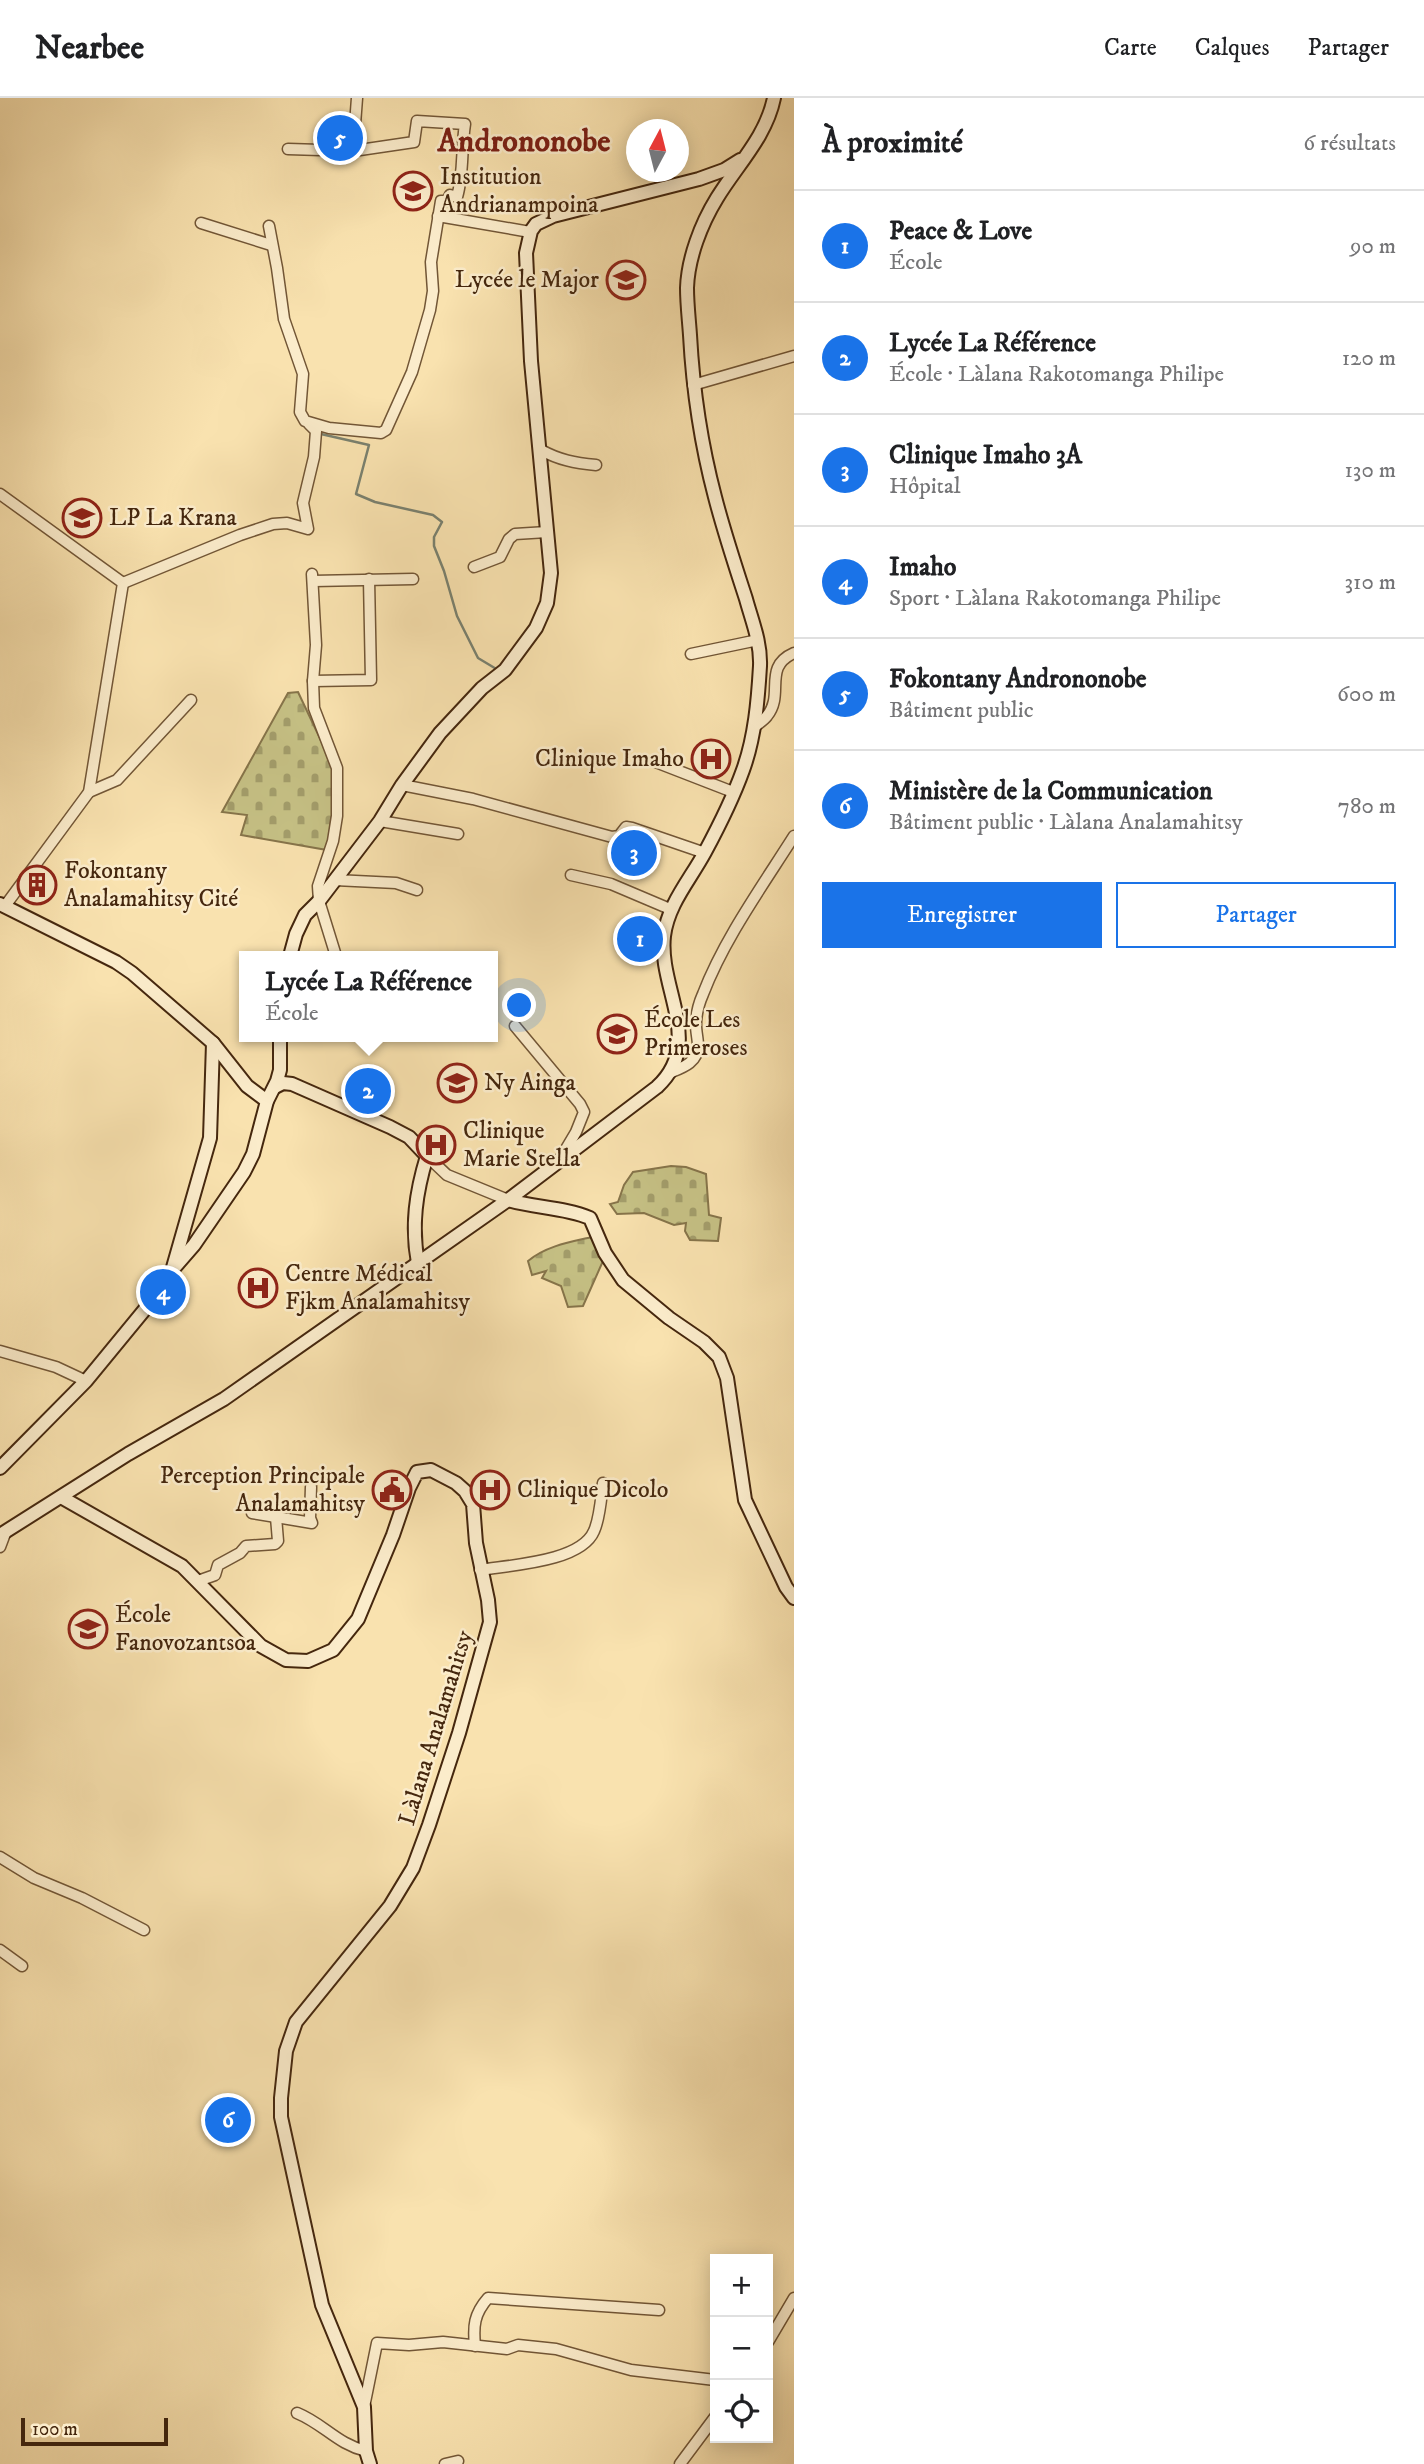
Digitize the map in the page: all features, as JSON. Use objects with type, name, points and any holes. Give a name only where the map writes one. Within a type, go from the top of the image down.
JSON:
[{"type":"main road","points":[[3,1533],[128,1454],[224,1399],[508,1200],[657,1087],[669,1073],[676,1059],[679,1028],[665,963],[663,937],[670,909],[705,853],[744,769],[754,727],[760,665],[758,639],[715,498],[693,385],[687,288],[690,262],[715,200],[758,140],[771,114],[774,98]]},
{"type":"main road","points":[[292,951],[302,920],[380,821],[402,785],[447,725],[482,688],[505,670],[537,628],[549,592],[551,573],[531,361],[526,253],[530,232],[536,224],[553,216],[699,179],[724,170],[748,153]]},
{"type":"main road","points":[[2,905],[124,968],[213,1042],[247,1086],[267,1101]]},
{"type":"main road","points":[[172,1271],[210,1138],[213,1042]]},
{"type":"main road","points":[[0,1468],[86,1381],[194,1245],[244,1172],[253,1154],[267,1101],[280,1070],[280,1042]]},
{"type":"main road","points":[[275,1087],[282,1083],[292,1084],[390,1126],[409,1137],[427,1156],[420,1179],[414,1224],[418,1263]]},
{"type":"main road","points":[[508,1200],[590,1218],[605,1253],[623,1280],[669,1318],[704,1342],[719,1357],[727,1378],[745,1500],[786,1587],[794,1598]]},
{"type":"main road","name":"Làlana Analamahitsy","points":[[61,1497],[182,1566],[261,1646],[286,1660],[308,1661],[333,1650],[358,1619],[417,1472],[431,1470],[456,1483],[473,1504],[480,1570],[488,1600],[490,1622],[459,1733],[429,1825],[413,1868],[390,1906],[296,2022],[286,2050],[281,2117],[322,2305],[364,2407],[366,2451],[370,2464]]},
{"type":"street","points":[[353,151],[358,98]]},
{"type":"street","points":[[288,149],[353,151],[414,142],[417,121],[465,124],[461,147],[462,180],[457,197],[450,195],[447,201],[441,201],[438,216],[430,262],[433,291],[430,310],[412,372],[386,430],[381,433],[329,428],[304,421]]},
{"type":"street","points":[[438,216],[530,232]]},
{"type":"street","points":[[201,223],[271,245]]},
{"type":"street","points":[[123,583],[229,539],[273,524],[287,523],[309,528],[303,503],[314,457],[316,431],[304,421],[300,412],[303,374],[284,320],[269,226]]},
{"type":"street","points":[[693,385],[794,356]]},
{"type":"street","points":[[541,450],[555,458],[596,465]]},
{"type":"street","points":[[0,494],[123,583]]},
{"type":"street","points":[[0,509],[13,503]]},
{"type":"street","points":[[474,567],[500,556],[509,539],[515,534],[547,532]]},
{"type":"street","points":[[334,951],[319,901],[318,886],[333,841],[337,816],[337,768],[314,708],[316,645],[312,577],[414,579]]},
{"type":"street","points":[[313,681],[371,680],[369,579]]},
{"type":"street","points":[[2,905],[89,792],[123,583]]},
{"type":"street","points":[[691,654],[758,639]]},
{"type":"street","points":[[754,727],[767,717],[771,710],[777,666],[786,656],[794,653]]},
{"type":"street","points":[[89,792],[117,780],[191,700]]},
{"type":"street","points":[[653,761],[733,792]]},
{"type":"street","points":[[402,785],[473,799],[612,837],[619,836],[626,827],[632,828],[705,853]]},
{"type":"street","points":[[380,821],[458,834]]},
{"type":"street","points":[[669,1073],[687,1065],[696,1055],[698,1011],[707,982],[794,835]]},
{"type":"street","points":[[571,875],[611,884],[670,909]]},
{"type":"street","points":[[335,880],[396,883],[417,890]]},
{"type":"street","points":[[515,1026],[584,1112],[576,1132],[559,1159]]},
{"type":"street","points":[[427,1156],[447,1175],[508,1200]]},
{"type":"street","points":[[0,1351],[56,1367],[86,1381]]},
{"type":"street","points":[[480,1570],[578,1550],[595,1531],[603,1483]]},
{"type":"street","points":[[251,1513],[312,1523],[311,1487]]},
{"type":"street","points":[[198,1581],[215,1575],[218,1564],[240,1553],[246,1546],[275,1544],[278,1541],[276,1517]]},
{"type":"street","points":[[0,1547],[3,1533]]},
{"type":"street","points":[[0,1857],[34,1878],[144,1930]]},
{"type":"street","points":[[0,1951],[22,1966]]},
{"type":"street","points":[[475,2346],[473,2327],[478,2309],[488,2298],[659,2310]]},
{"type":"street","points":[[773,2334],[794,2298]]},
{"type":"street","points":[[364,2407],[377,2343],[409,2345],[443,2342],[507,2349],[518,2345],[556,2349],[632,2370],[710,2379]]},
{"type":"street","points":[[298,2413],[315,2420],[334,2438],[366,2451]]},
{"type":"street","points":[[680,2464],[710,2424]]},
{"type":"street","points":[[445,2464],[457,2460]]},
{"type":"green space","points":[[298,692],[333,766],[333,808],[327,850],[241,835],[247,815],[222,812],[288,693]]},
{"type":"green space","points":[[671,1166],[686,1167],[706,1174],[709,1215],[721,1218],[718,1241],[690,1240],[685,1231],[686,1223],[674,1225],[644,1213],[617,1214],[610,1204],[618,1202],[624,1185],[633,1172]]},
{"type":"green space","points":[[592,1237],[603,1261],[583,1306],[568,1307],[561,1286],[542,1278],[546,1271],[532,1275],[528,1261],[550,1248]]},
{"type":"waterway","points":[[321,434],[369,445],[356,494],[375,502],[433,515],[442,522],[434,537],[434,546],[457,616],[478,658],[498,670]]},
{"type":"place","name":"Fokontany Andrononobe","points":[[340,138]]},
{"type":"place","name":"Institution Andrianampoina","points":[[413,191]]},
{"type":"place","name":"Lycée le Major","points":[[626,280]]},
{"type":"place","name":"LP La Krana","points":[[82,518]]},
{"type":"place","name":"Clinique Imaho","points":[[711,759]]},
{"type":"place","name":"Clinique Imaho 3A","points":[[634,853]]},
{"type":"place","name":"Fokontany Analamahitsy Cité","points":[[37,885]]},
{"type":"place","name":"Peace & Love","points":[[640,939]]},
{"type":"place","name":"École Les Primeroses","points":[[617,1034]]},
{"type":"place","name":"Ny Ainga","points":[[457,1083]]},
{"type":"place","name":"Lycée La Référence","points":[[368,1091]]},
{"type":"place","name":"Clinique Marie Stella","points":[[436,1145]]},
{"type":"place","name":"Centre Médical Fjkm Analamahitsy","points":[[258,1288]]},
{"type":"place","name":"Imaho","points":[[163,1292]]},
{"type":"place","name":"Perception Principale Analamahitsy","points":[[392,1490]]},
{"type":"place","name":"Clinique Dicolo","points":[[490,1490]]},
{"type":"place","name":"École Fanovozantsoa","points":[[88,1629]]},
{"type":"place","name":"Ministère de la Communication","points":[[228,2120]]},
{"type":"district","name":"Andrononobe","points":[[524,142]]}]
